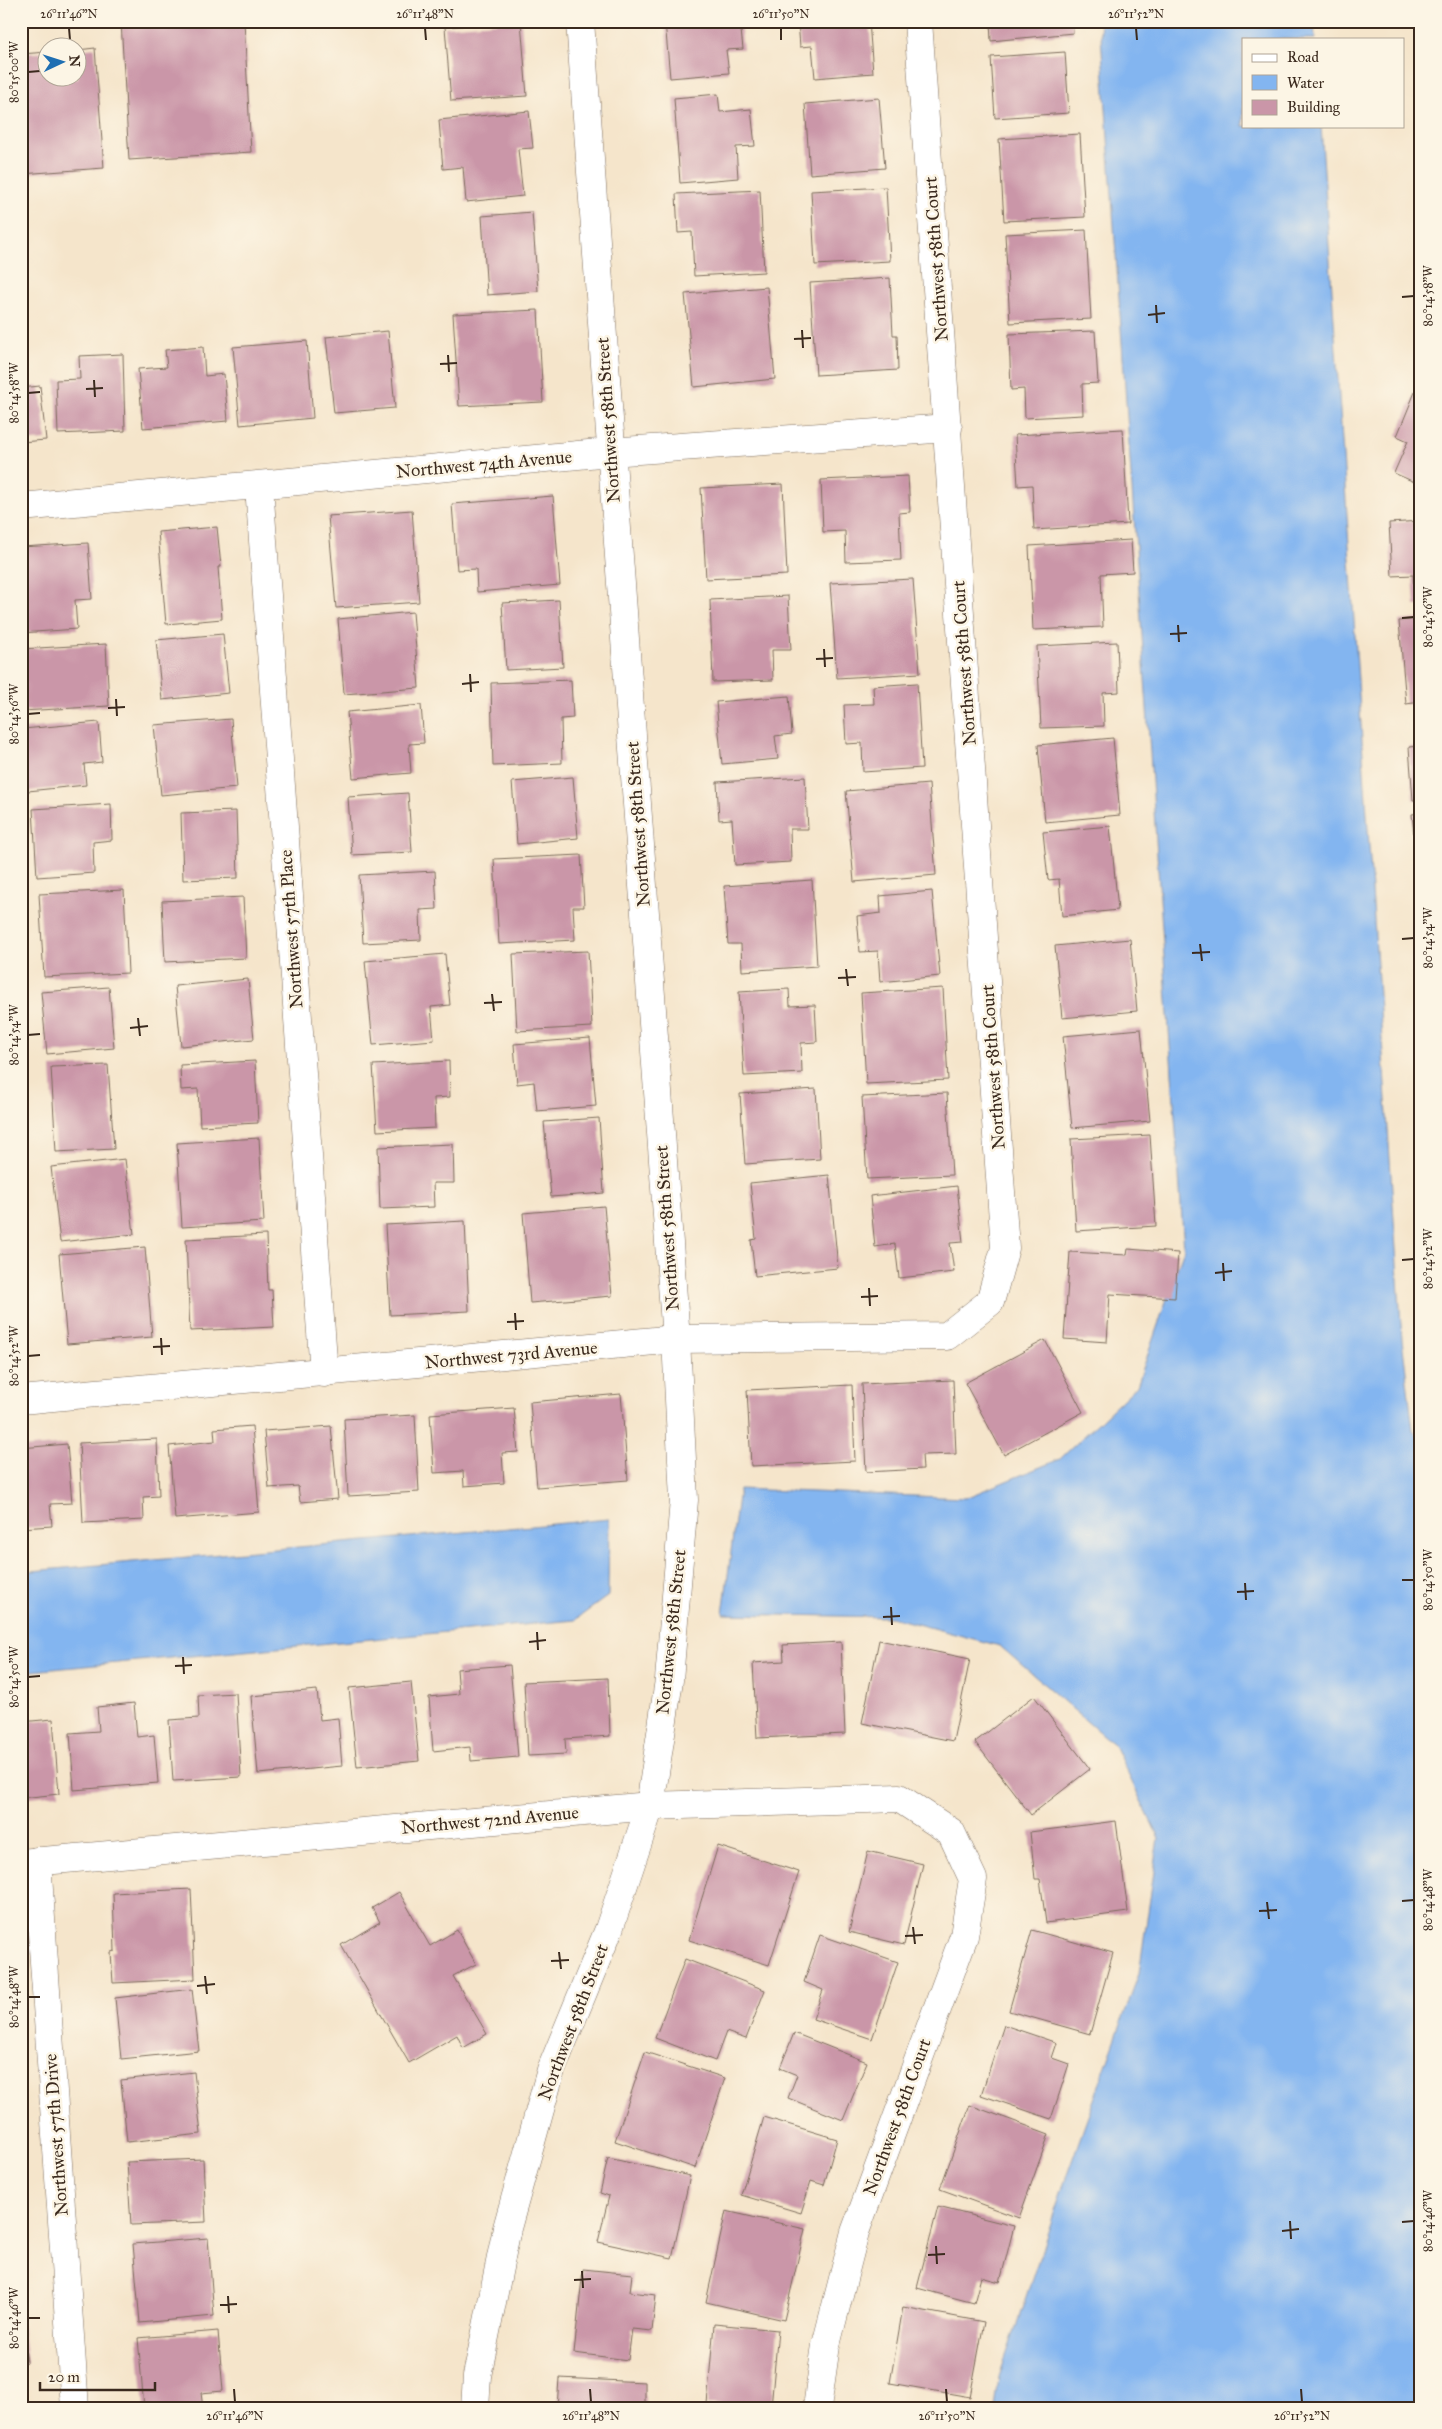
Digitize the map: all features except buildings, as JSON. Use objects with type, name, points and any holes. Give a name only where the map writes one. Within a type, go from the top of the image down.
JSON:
[{"type":"street","name":"Northwest 58th Street","points":[[475,2408],[477,2376],[507,2228],[551,2070],[609,1930],[650,1806],[669,1680],[684,1500],[676,1339],[580,21]]},
{"type":"street","name":"Northwest 58th Court","points":[[918,21],[1005,1248],[990,1302]]},
{"type":"street","name":"Northwest 74th Avenue","points":[[21,507],[610,452],[948,428]]},
{"type":"street","name":"Northwest 57th Place","points":[[259,486],[324,1373]]},
{"type":"street","name":"Northwest 73rd Avenue","points":[[21,1400],[676,1339],[947,1336],[990,1302]]},
{"type":"street","name":"Northwest 72nd Avenue","points":[[29,1862],[650,1806],[899,1798],[951,1832]]},
{"type":"street","name":"Northwest 58th Court","points":[[817,2408],[826,2345],[855,2232],[964,1936],[973,1879],[951,1832]]},
{"type":"street","name":"Northwest 57th Drive","points":[[29,1862],[75,2408]]},
{"type":"water","points":[[1100,21],[1314,21],[1315,38],[1242,38],[1242,128],[1321,128],[1402,1339],[1413,1430],[1421,1441],[1421,2408],[995,2408],[999,2377],[1067,2175],[1139,1973],[1159,1838],[1114,1745],[1000,1646],[891,1617],[723,1614],[739,1489],[965,1498],[1060,1459],[1137,1386],[1184,1249]]},
{"type":"water","points":[[609,1519],[608,1596],[575,1620],[21,1672],[21,1572]]}]
